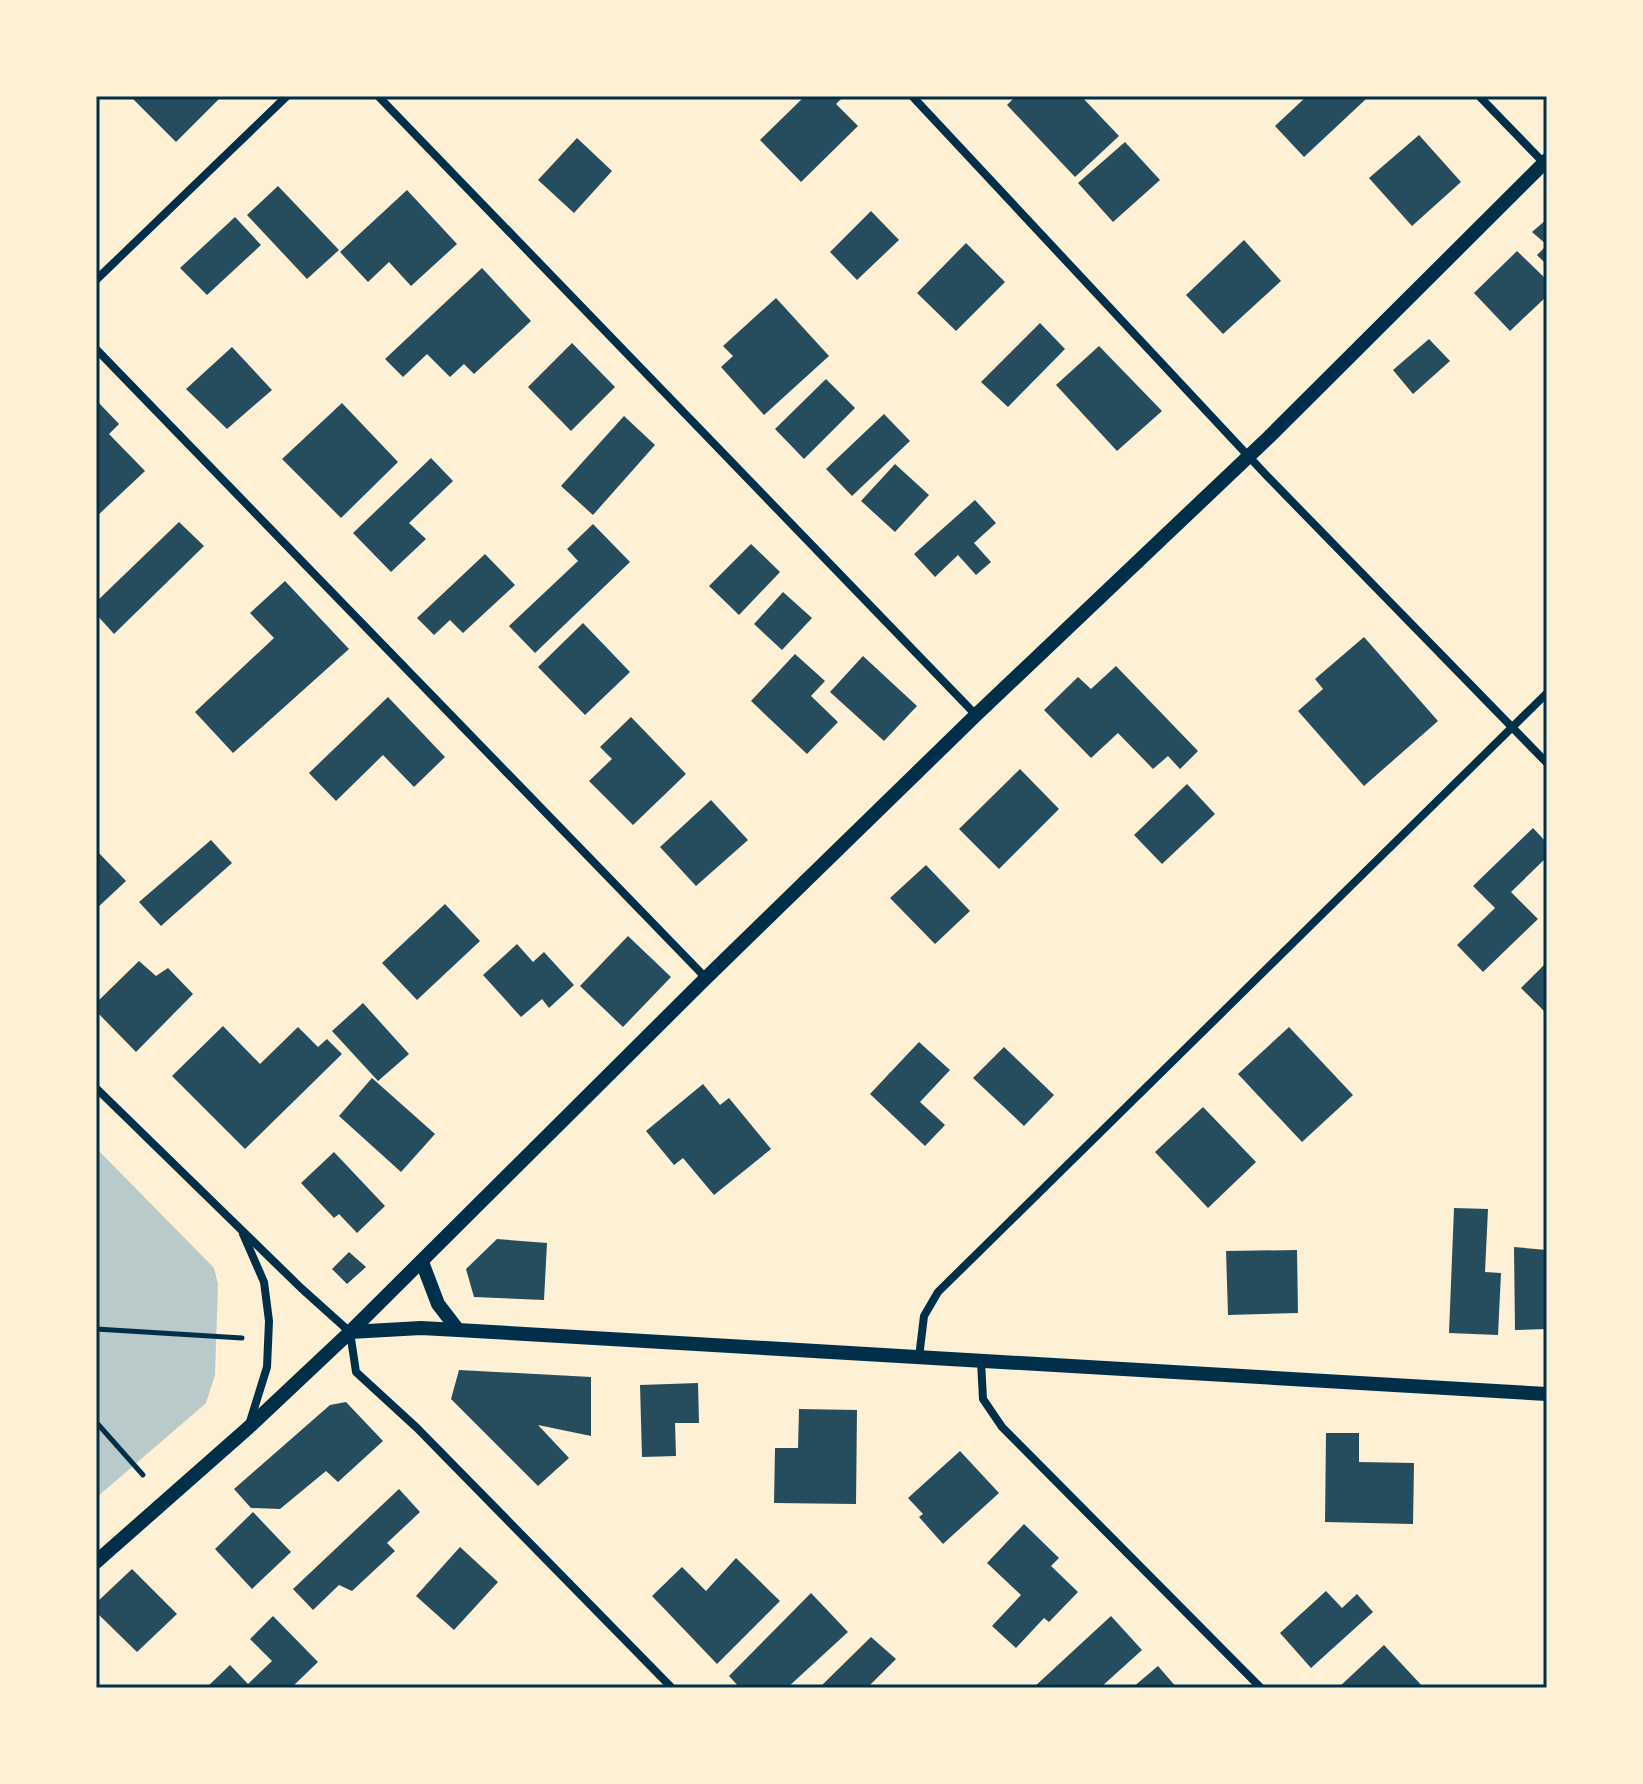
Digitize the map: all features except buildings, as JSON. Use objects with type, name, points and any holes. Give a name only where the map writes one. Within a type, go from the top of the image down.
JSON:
[{"type":"street","points":[[96,280],[287,96]]},
{"type":"street","points":[[378,96],[976,715]]},
{"type":"street","points":[[912,96],[1249,456],[1547,763]]},
{"type":"street","points":[[96,1562],[248,1428],[350,1332],[706,978],[976,715],[1249,456],[1546,162],[1479,96]]},
{"type":"street","points":[[96,349],[706,978]]},
{"type":"street","points":[[919,1357],[924,1316],[938,1292],[1547,693]]},
{"type":"street","points":[[96,1088],[350,1332],[356,1372],[417,1428],[672,1688]]},
{"type":"street","points":[[241,1229],[264,1282],[269,1321],[267,1367],[248,1428]]},
{"type":"street","points":[[422,1262],[438,1304],[458,1330]]},
{"type":"street","points":[[350,1332],[421,1328],[1547,1394]]},
{"type":"street","points":[[981,1361],[983,1399],[1002,1427],[1261,1688]]},
{"type":"path","points":[[96,1329],[242,1338]]},
{"type":"path","points":[[96,1422],[143,1475]]},
{"type":"shaded area","points":[[96,1148],[214,1268],[218,1284],[215,1375],[206,1403],[96,1498]]}]
